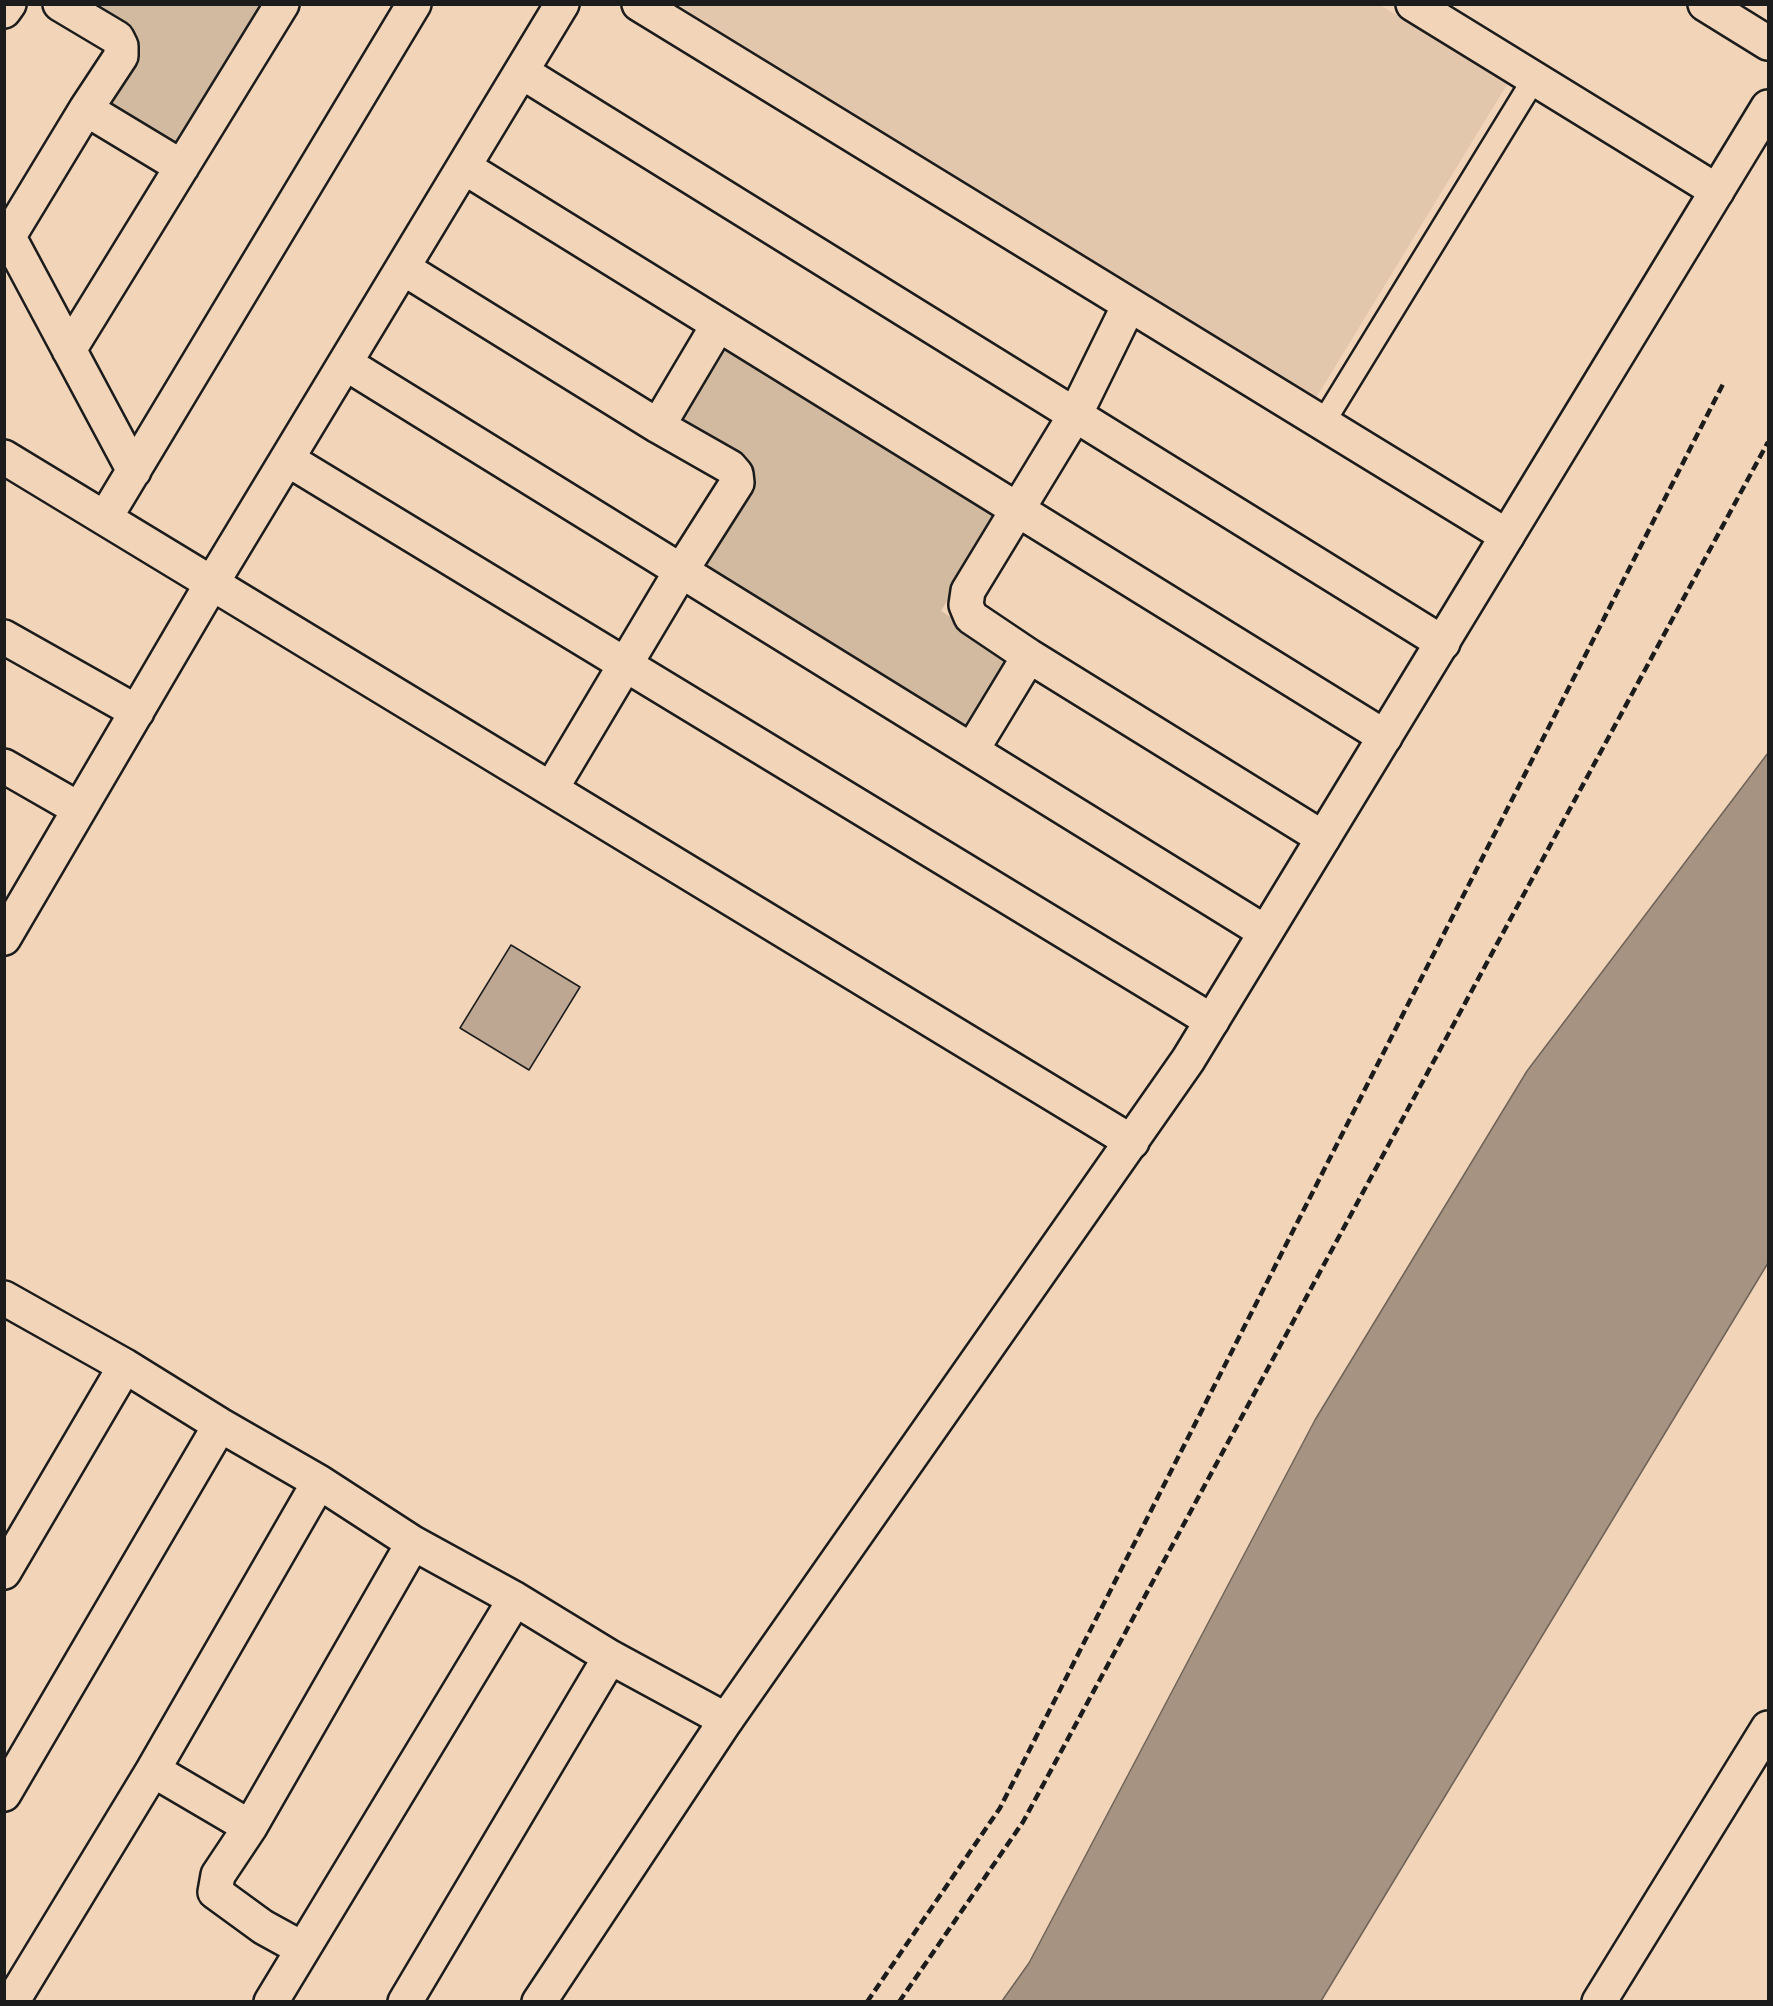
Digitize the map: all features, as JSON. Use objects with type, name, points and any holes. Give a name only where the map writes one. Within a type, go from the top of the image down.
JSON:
[{"type":"street","points":[[4,11],[9,4]]},
{"type":"street","points":[[60,4],[117,38],[121,46],[121,57],[7,232],[134,471]]},
{"type":"street","points":[[69,350],[282,4]]},
{"type":"street","points":[[105,518],[414,4]]},
{"type":"street","points":[[10,918],[80,809],[212,583],[562,4]]},
{"type":"street","points":[[639,4],[1507,536]]},
{"type":"street","points":[[1413,4],[1717,191]]},
{"type":"street","points":[[1705,4],[1768,43]]},
{"type":"street","points":[[522,72],[1443,643]]},
{"type":"street","points":[[539,2001],[726,1720],[1188,1060],[1768,107]]},
{"type":"street","points":[[86,109],[182,167]]},
{"type":"street","points":[[464,167],[1385,737]]},
{"type":"street","points":[[403,268],[658,426],[730,467],[736,474],[737,483],[681,571],[551,789]]},
{"type":"street","points":[[1129,305],[1075,415],[968,591],[966,605],[971,617],[1029,656],[1323,838]]},
{"type":"street","points":[[658,426],[718,325]]},
{"type":"street","points":[[345,363],[1265,932]]},
{"type":"street","points":[[4,457],[1132,1142]]},
{"type":"street","points":[[287,459],[1212,1021]]},
{"type":"street","points":[[4,637],[137,712]]},
{"type":"street","points":[[972,750],[1029,656]]},
{"type":"street","points":[[4,766],[80,809]]},
{"type":"street","points":[[4,1298],[125,1366],[220,1425],[319,1482],[413,1543],[515,1599],[610,1657],[726,1720]]},
{"type":"street","points":[[4,1572],[125,1366]]},
{"type":"street","points":[[4,1794],[220,1425]]},
{"type":"street","points":[[15,2000],[153,1770],[319,1482]]},
{"type":"street","points":[[303,1949],[263,1927],[216,1892],[218,1875],[250,1827],[413,1543]]},
{"type":"street","points":[[271,2001],[515,1599]]},
{"type":"street","points":[[405,2001],[610,1657]]},
{"type":"street","points":[[1599,2001],[1768,1728]]},
{"type":"street","points":[[153,1770],[250,1827]]},
{"type":"lane","points":[[1323,423],[1534,79]]},
{"type":"shaded area","points":[[80,5],[269,5],[177,153],[101,106],[140,42]]},
{"type":"shaded area","points":[[677,5],[1380,5],[1508,83],[1316,398]]},
{"type":"shaded area","points":[[723,341],[1001,512],[941,611],[1017,658],[970,736],[695,567],[752,474],[671,424]]},
{"type":"shaded area","points":[[1768,753],[1768,1263],[1321,2001],[1002,2001],[1029,1963],[1315,1420],[1527,1071]]},
{"type":"building","points":[[511,945],[580,987],[529,1070],[460,1028]]},
{"type":"railway","points":[[867,2002],[1000,1808],[1723,384]]},
{"type":"railway","points":[[899,2002],[1023,1822],[1768,442]]}]
